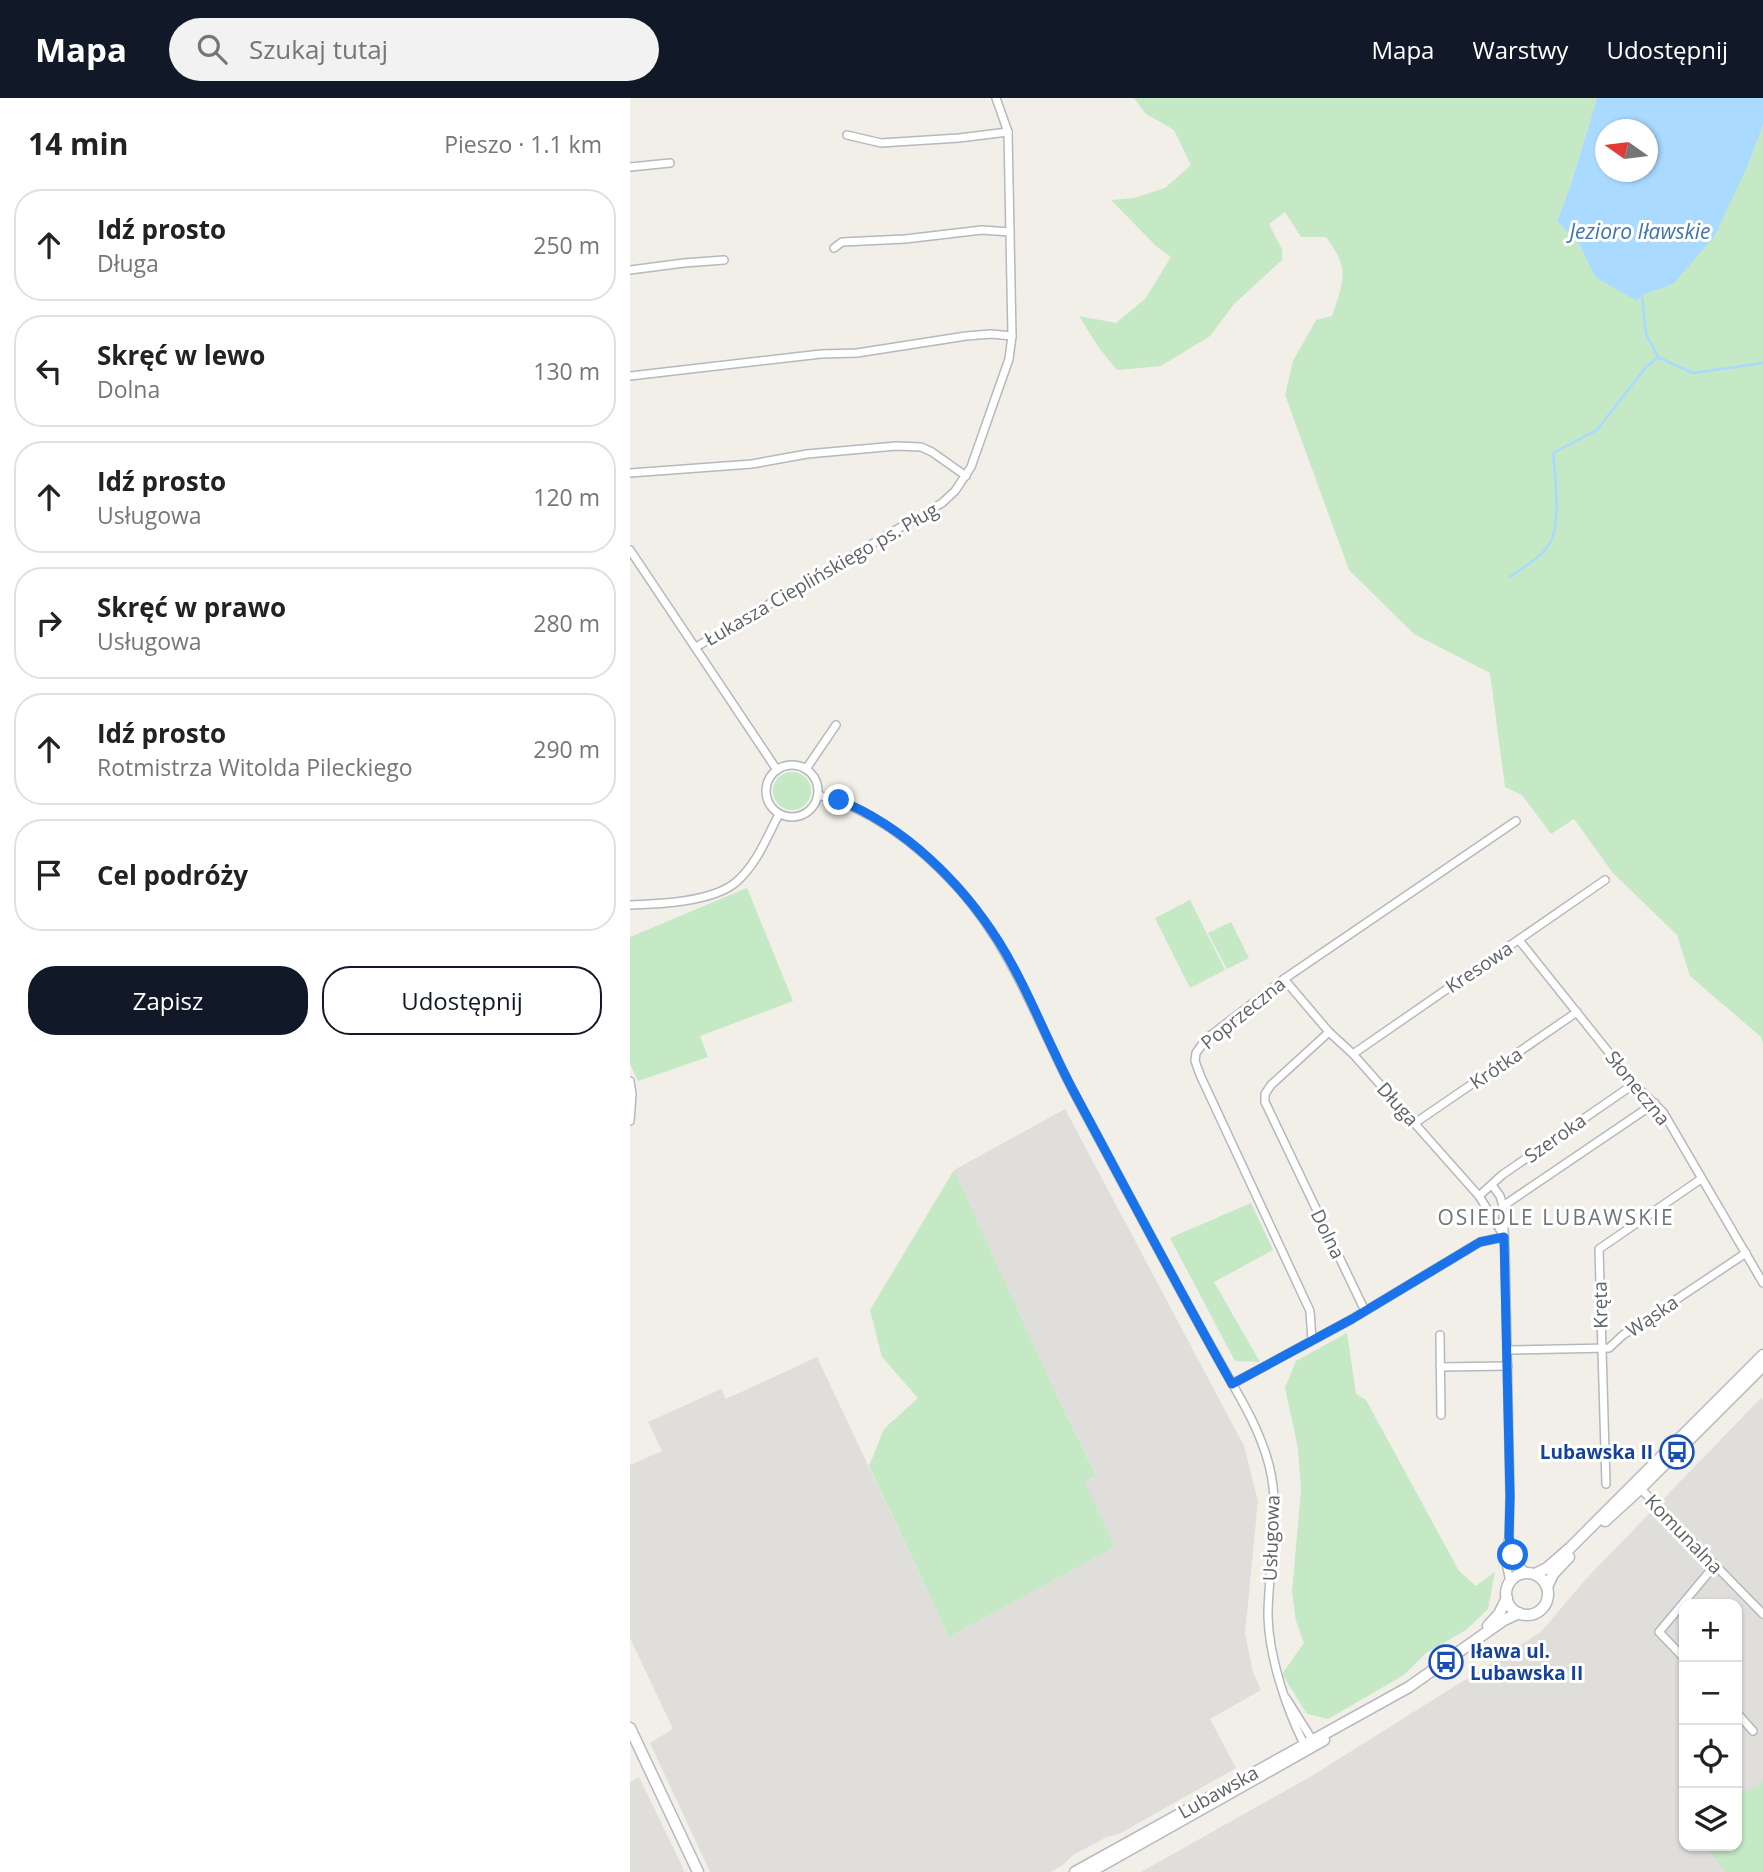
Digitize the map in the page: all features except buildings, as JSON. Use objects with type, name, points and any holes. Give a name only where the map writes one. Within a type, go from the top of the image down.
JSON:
[{"type":"main road","points":[[1531,1573],[1542,1579],[1547,1587],[1548,1598],[1542,1609],[1531,1614],[1519,1613],[1511,1607],[1507,1598],[1510,1582],[1517,1575],[1547,1567],[1570,1548],[1638,1486],[1763,1355]]},
{"type":"main road","points":[[1547,1587],[1553,1574],[1580,1544],[1763,1366]]},
{"type":"main road","name":"Lubawska","points":[[1475,1641],[1499,1614],[1507,1598]]},
{"type":"main road","name":"Lubawska","points":[[1090,1872],[1409,1687],[1504,1620],[1519,1613]]},
{"type":"main road","points":[[630,1728],[698,1872]]},
{"type":"main road","name":"Lubawska","points":[[1075,1872],[1310,1744]]},
{"type":"street","name":"Łukasza Cieplińskiego ps. Pług","points":[[696,648],[942,503],[966,476],[1009,359],[1012,336],[1008,132],[996,98]]},
{"type":"street","points":[[847,135],[881,143],[1008,132]]},
{"type":"street","points":[[630,167],[670,163]]},
{"type":"street","points":[[834,248],[842,242],[905,239],[982,230],[1010,232]]},
{"type":"street","points":[[630,270],[724,260]]},
{"type":"street","points":[[630,376],[762,360],[857,353],[966,336],[1012,336]]},
{"type":"street","points":[[630,473],[752,464],[807,454],[866,448],[921,447],[966,476]]},
{"type":"street","points":[[630,550],[777,770]]},
{"type":"street","points":[[806,769],[836,725]]},
{"type":"street","points":[[797,765],[806,769],[816,780],[818,794],[814,805],[805,814],[793,818],[779,814],[765,796],[766,783],[784,766],[797,765]]},
{"type":"street","name":"Usługowa","points":[[818,794],[859,808],[920,849],[979,914],[1003,950],[1063,1072],[1252,1417],[1270,1469],[1275,1520],[1268,1617],[1273,1656],[1295,1726],[1310,1744]]},
{"type":"street","points":[[630,905],[658,904],[708,895],[735,883],[754,861],[779,814]]},
{"type":"street","name":"Poprzeczna","points":[[1312,1340],[1310,1311],[1195,1061],[1199,1046],[1284,978],[1516,821]]},
{"type":"street","name":"Kresowa","points":[[1353,1054],[1605,880]]},
{"type":"street","name":"Słoneczna","points":[[1519,940],[1634,1084],[1662,1112],[1763,1283]]},
{"type":"street","name":"Długa","points":[[1284,978],[1329,1032],[1353,1054],[1479,1196],[1504,1237]]},
{"type":"street","name":"Krótka","points":[[1415,1123],[1577,1012]]},
{"type":"street","name":"Dolna","points":[[1329,1032],[1271,1085],[1265,1094],[1265,1102],[1365,1311]]},
{"type":"street","points":[[630,1081],[630,1121]]},
{"type":"street","name":"Szeroka","points":[[1479,1196],[1502,1175],[1634,1084]]},
{"type":"street","name":"Szeroka","points":[[1503,1206],[1655,1103]]},
{"type":"street","name":"Kręta","points":[[1605,1484],[1599,1249],[1701,1179]]},
{"type":"street","name":"Długa","points":[[1492,1185],[1503,1206],[1509,1537],[1505,1558],[1510,1582]]},
{"type":"street","points":[[1232,1384],[1365,1311],[1480,1242],[1504,1237]]},
{"type":"street","name":"Wąska","points":[[1601,1349],[1609,1348],[1623,1335],[1746,1253]]},
{"type":"street","points":[[1440,1335],[1441,1415]]},
{"type":"street","points":[[1507,1350],[1601,1349]]},
{"type":"street","points":[[1440,1367],[1508,1366]]},
{"type":"street","name":"Komunalna","points":[[1638,1486],[1763,1614]]},
{"type":"street","name":"Długa","points":[[1509,1537],[1516,1562],[1531,1573]]},
{"type":"street","points":[[1687,1599],[1715,1565]]},
{"type":"street","points":[[1679,1608],[1659,1632],[1679,1653]]},
{"type":"street","points":[[1742,1719],[1753,1731]]},
{"type":"shaded area","points":[[1065,1109],[1244,1446],[1258,1501],[1245,1633],[1253,1672],[1261,1690],[1210,1719],[1236,1768],[1119,1834],[1107,1837],[1073,1855],[1050,1872],[710,1872],[650,1743],[673,1729],[630,1638],[630,1465],[662,1451],[648,1422],[721,1389],[726,1399],[817,1357],[949,1637],[1115,1547],[1083,1480],[1096,1474],[1053,1387],[954,1170]]},
{"type":"shaded area","points":[[1761,1398],[1763,1872],[1141,1872],[1310,1777],[1541,1632],[1585,1580]]},
{"type":"shaded area","points":[[639,1777],[684,1872],[630,1872],[630,1782]]},
{"type":"green space","points":[[1134,98],[1597,98],[1557,221],[1579,244],[1595,277],[1642,295],[1673,284],[1748,165],[1763,125],[1763,1044],[1761,1037],[1690,976],[1677,935],[1613,873],[1574,819],[1551,834],[1522,795],[1505,787],[1490,673],[1414,634],[1349,570],[1285,395],[1293,361],[1316,320],[1332,316],[1340,293],[1342,266],[1326,237],[1301,237],[1285,212],[1269,224],[1282,249],[1282,260],[1234,304],[1210,336],[1161,366],[1117,370],[1099,348],[1079,316],[1116,323],[1145,299],[1171,257],[1156,246],[1111,200],[1134,198],[1165,188],[1191,165],[1174,130],[1146,114]]},
{"type":"green space","points":[[792,772],[805,778],[811,791],[805,804],[792,810],[779,804],[773,791],[779,778]]},
{"type":"green space","points":[[747,888],[793,1001],[700,1036],[708,1057],[638,1081],[630,1064],[630,937]]},
{"type":"green space","points":[[1190,900],[1225,970],[1190,988],[1155,918]]},
{"type":"green space","points":[[1231,922],[1249,958],[1227,969],[1208,933]]},
{"type":"green space","points":[[954,1170],[1096,1475],[1084,1481],[1115,1547],[949,1637],[869,1466],[884,1429],[918,1398],[882,1357],[870,1310]]},
{"type":"green space","points":[[1251,1203],[1273,1250],[1214,1282],[1260,1362],[1235,1361],[1170,1238]]},
{"type":"green space","points":[[1347,1333],[1356,1394],[1366,1400],[1459,1571],[1476,1586],[1495,1572],[1488,1609],[1466,1630],[1426,1653],[1404,1675],[1328,1719],[1307,1714],[1282,1674],[1304,1643],[1296,1621],[1292,1592],[1301,1490],[1298,1448],[1285,1388],[1296,1361]]},
{"type":"green space","points":[[1763,1781],[1763,1872],[1726,1872],[1709,1851],[1742,1851],[1742,1792]]},
{"type":"water","name":"Jezioro Iławskie","points":[[1597,98],[1763,98],[1763,125],[1748,165],[1714,237],[1673,284],[1642,295],[1637,301],[1595,277],[1579,244],[1557,221]]},
{"type":"waterway","points":[[1510,577],[1541,554],[1553,536],[1557,506],[1553,453],[1597,430],[1645,368],[1658,357],[1646,334],[1642,295]]},
{"type":"waterway","points":[[1658,357],[1693,373],[1763,363]]},
{"type":"place","name":"Lubawska II","points":[[1677,1452]]},
{"type":"place","name":"Iława ul. Lubawska II","points":[[1446,1662]]},
{"type":"district","name":"OSIEDLE LUBAWSKIE","points":[[1556,1217]]},
{"type":"route","points":[[839,800],[881,821],[920,849],[959,889],[999,943],[1063,1072],[1232,1384],[1352,1319],[1480,1242],[1504,1237],[1509,1537],[1513,1555]]}]
